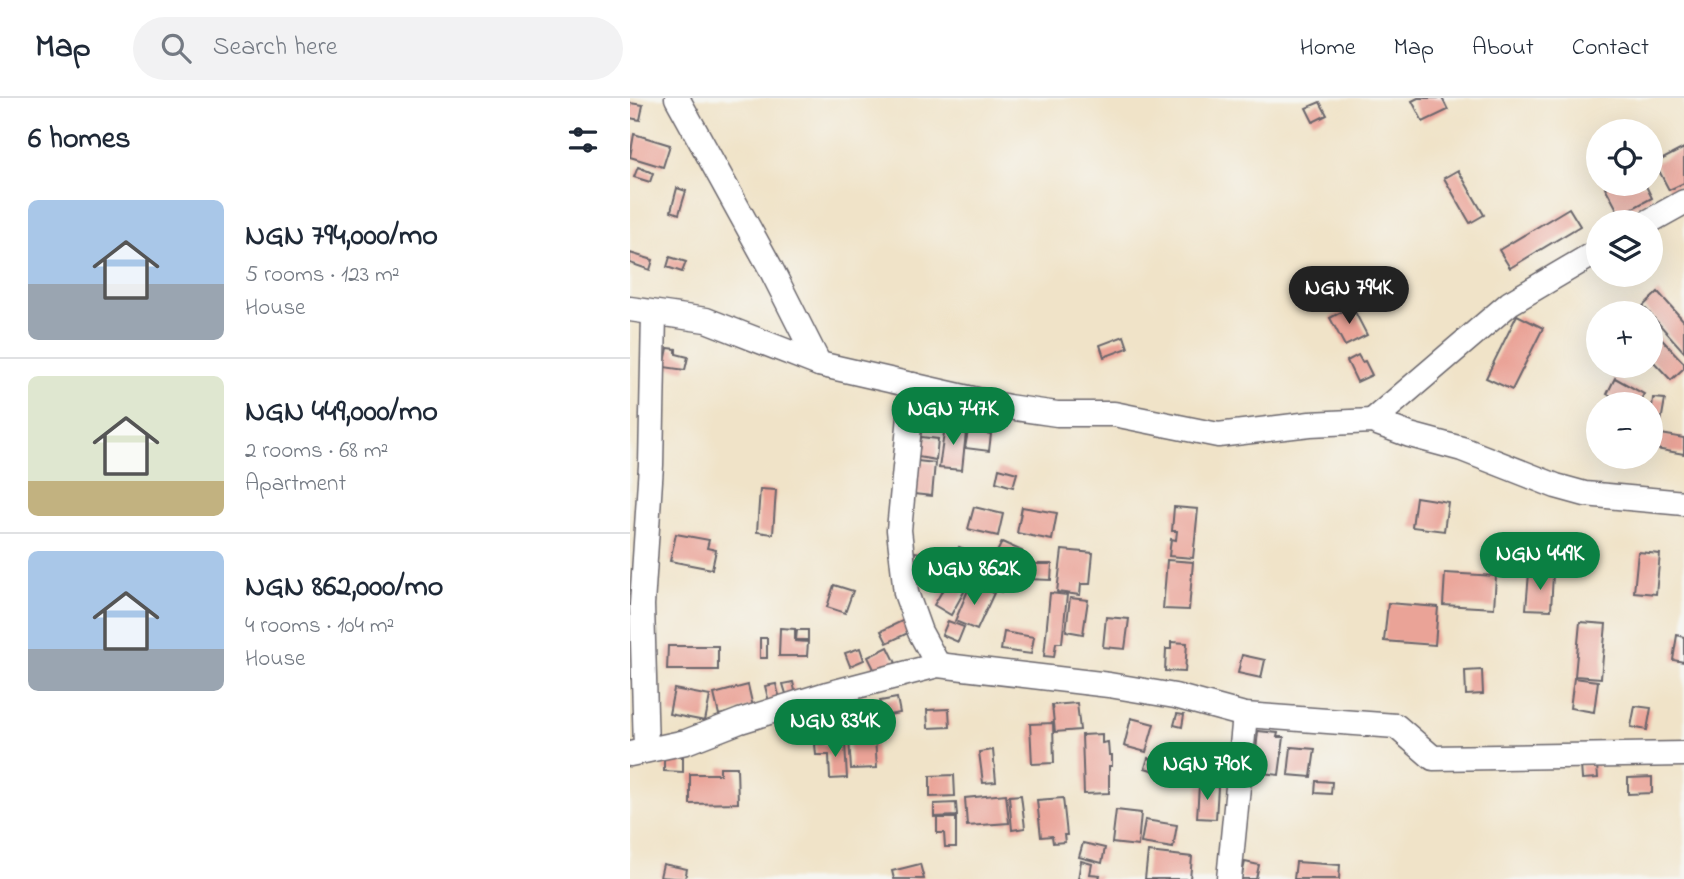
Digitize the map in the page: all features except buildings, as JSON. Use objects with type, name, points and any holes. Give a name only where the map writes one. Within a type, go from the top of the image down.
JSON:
[{"type":"street","points":[[677,98],[770,267],[819,364]]},
{"type":"street","points":[[1663,214],[1684,202]]},
{"type":"street","points":[[1373,421],[1510,303],[1586,258]]},
{"type":"street","points":[[1684,503],[1586,494],[1566,489],[1462,449],[1410,435],[1373,421],[1310,424],[1218,435],[1114,414],[1057,414],[1008,407],[819,364],[706,320],[642,311],[652,465],[642,604],[638,752],[686,742],[740,721],[827,694],[938,664],[1109,685],[1175,696],[1245,715],[1396,726],[1433,758],[1684,754]]},
{"type":"street","points":[[913,385],[899,530],[906,593],[920,632],[938,664]]},
{"type":"street","points":[[1229,879],[1245,715]]}]
